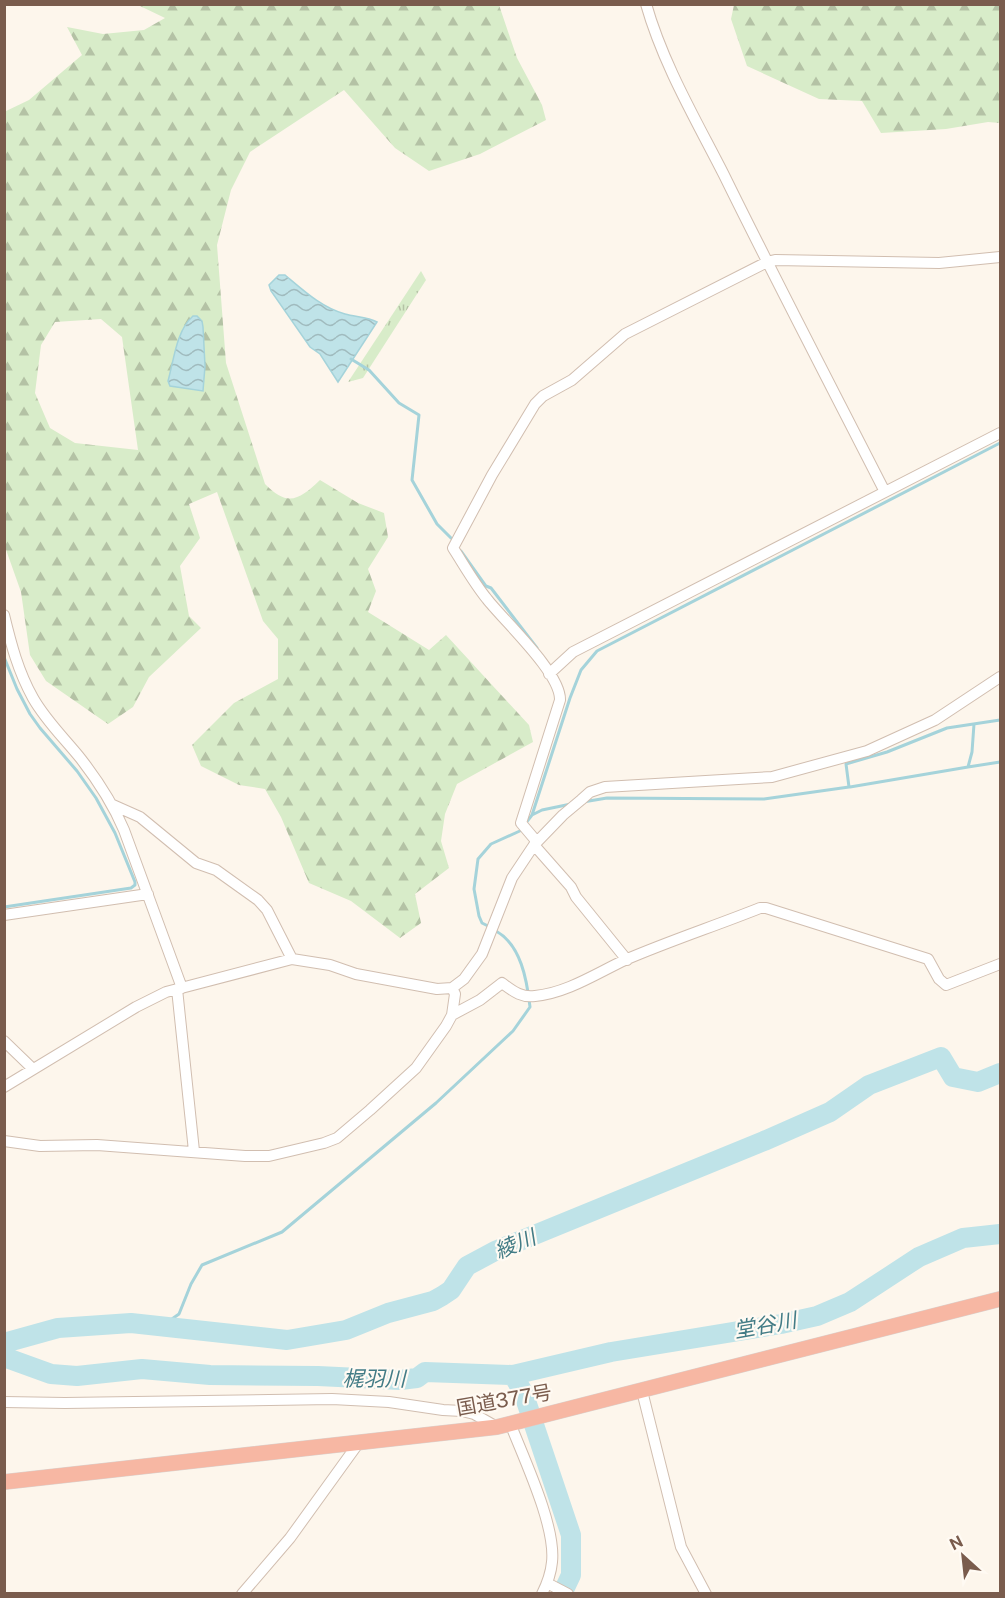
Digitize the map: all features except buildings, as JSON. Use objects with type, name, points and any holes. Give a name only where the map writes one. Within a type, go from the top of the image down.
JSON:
[{"type":"highway","name":"国道377号","points":[[4,1482],[510,1424],[1000,1299]]},
{"type":"street","points":[[646,4],[678,83],[885,492]]},
{"type":"street","points":[[627,960],[521,823],[561,694],[549,674],[510,623],[488,600],[453,548],[492,475],[535,404],[543,396],[572,380],[625,334],[775,260],[939,263],[1000,257]]},
{"type":"street","points":[[549,674],[573,652],[1000,433]]},
{"type":"street","points":[[4,615],[11,647],[20,673],[33,699],[55,731],[80,758],[113,805],[148,894],[180,989],[194,1151]]},
{"type":"street","points":[[4,1086],[136,1007],[166,992],[292,959],[330,965],[356,974],[437,989],[452,988],[464,979],[483,954],[512,878],[536,844],[590,792],[605,788],[772,777],[867,751],[935,720],[1000,677]]},
{"type":"street","points":[[113,805],[140,817],[196,863],[216,870],[258,900],[267,910],[292,959]]},
{"type":"street","points":[[4,915],[148,894]]},
{"type":"street","points":[[4,1141],[40,1146],[97,1145],[183,1153],[194,1151],[198,1154],[269,1156],[324,1143],[337,1138],[416,1068],[452,1015],[480,1000],[502,983],[520,995],[535,996],[582,981],[627,960],[760,909],[766,908],[928,959],[939,979],[946,985],[1000,964]]},
{"type":"street","points":[[452,988],[454,994],[452,1015]]},
{"type":"street","points":[[4,1041],[33,1069]]},
{"type":"street","points":[[642,1391],[681,1547],[706,1593]]},
{"type":"street","points":[[4,1402],[332,1399],[389,1402],[462,1411],[510,1424],[550,1532],[553,1560],[547,1587],[568,1593]]},
{"type":"street","points":[[242,1593],[290,1538],[360,1441]]},
{"type":"green space","points":[[138,5],[499,5],[517,58],[542,105],[546,120],[480,154],[429,171],[395,148],[344,90],[250,152],[231,190],[217,245],[226,363],[265,484],[280,496],[294,498],[306,492],[320,480],[358,503],[384,513],[388,537],[368,569],[376,591],[368,612],[429,650],[446,635],[529,725],[533,742],[457,784],[445,814],[441,841],[449,868],[415,894],[421,923],[400,938],[351,901],[309,883],[281,817],[265,789],[239,785],[201,766],[192,745],[234,703],[278,679],[278,639],[263,621],[217,492],[189,504],[200,538],[180,566],[189,616],[201,628],[149,677],[133,707],[108,724],[46,681],[30,655],[21,592],[4,544],[4,112],[29,100],[82,55],[67,27],[103,34],[144,30],[165,18]],"holes":[[[101,319],[122,337],[138,450],[75,443],[50,428],[35,393],[41,345],[55,322]]]},
{"type":"green space","points":[[734,5],[1000,5],[1000,123],[988,122],[946,129],[881,133],[862,101],[819,99],[747,66],[731,19]]},
{"type":"green space","points":[[421,271],[426,280],[363,378],[348,382]]},
{"type":"water","points":[[279,275],[285,275],[328,307],[377,322],[338,382],[320,354],[310,347],[271,291],[269,285]]},
{"type":"water","points":[[193,316],[197,316],[202,321],[203,327],[205,366],[203,391],[170,386],[168,381],[179,338],[187,322]]},
{"type":"waterway","points":[[351,359],[369,370],[399,403],[419,415],[412,480],[437,524],[451,538]]},
{"type":"waterway","points":[[525,824],[532,815],[581,670],[597,651],[1000,443]]},
{"type":"waterway","points":[[461,551],[486,586],[491,588],[537,648]]},
{"type":"waterway","points":[[4,657],[30,714],[96,798],[115,833],[135,882],[131,888],[4,907]]},
{"type":"waterway","points":[[583,802],[607,798],[764,799],[849,787],[846,764],[887,752],[947,728],[1000,720]]},
{"type":"waterway","points":[[850,787],[968,767],[972,752],[974,724]]},
{"type":"waterway","points":[[968,767],[1000,762]]},
{"type":"waterway","points":[[532,815],[542,810],[571,804]]},
{"type":"waterway","points":[[490,927],[482,923],[479,916],[474,889],[478,859],[491,844],[522,830]]},
{"type":"waterway","points":[[162,1326],[179,1314],[191,1284],[202,1265],[282,1232],[436,1103],[513,1031],[530,1007],[527,986],[517,954],[505,937],[496,931]]},
{"type":"waterway","name":"綾川","points":[[4,1343],[58,1328],[131,1323],[287,1340],[346,1330],[388,1313],[433,1301],[451,1290],[467,1266],[495,1251],[830,1112],[869,1085],[941,1057],[953,1077],[978,1082],[1000,1073]]},
{"type":"waterway","name":"梶羽川","points":[[4,1357],[51,1374],[77,1376],[142,1369],[210,1375],[318,1376],[400,1380],[417,1378],[425,1372],[513,1375],[611,1352],[817,1316],[850,1302],[919,1257],[963,1238],[1000,1234]]},
{"type":"waterway","name":"梶羽川","points":[[513,1375],[523,1392],[571,1535],[571,1575],[562,1594]]},
{"type":"water label","name":"堂谷川","points":[[765,1325]]}]
